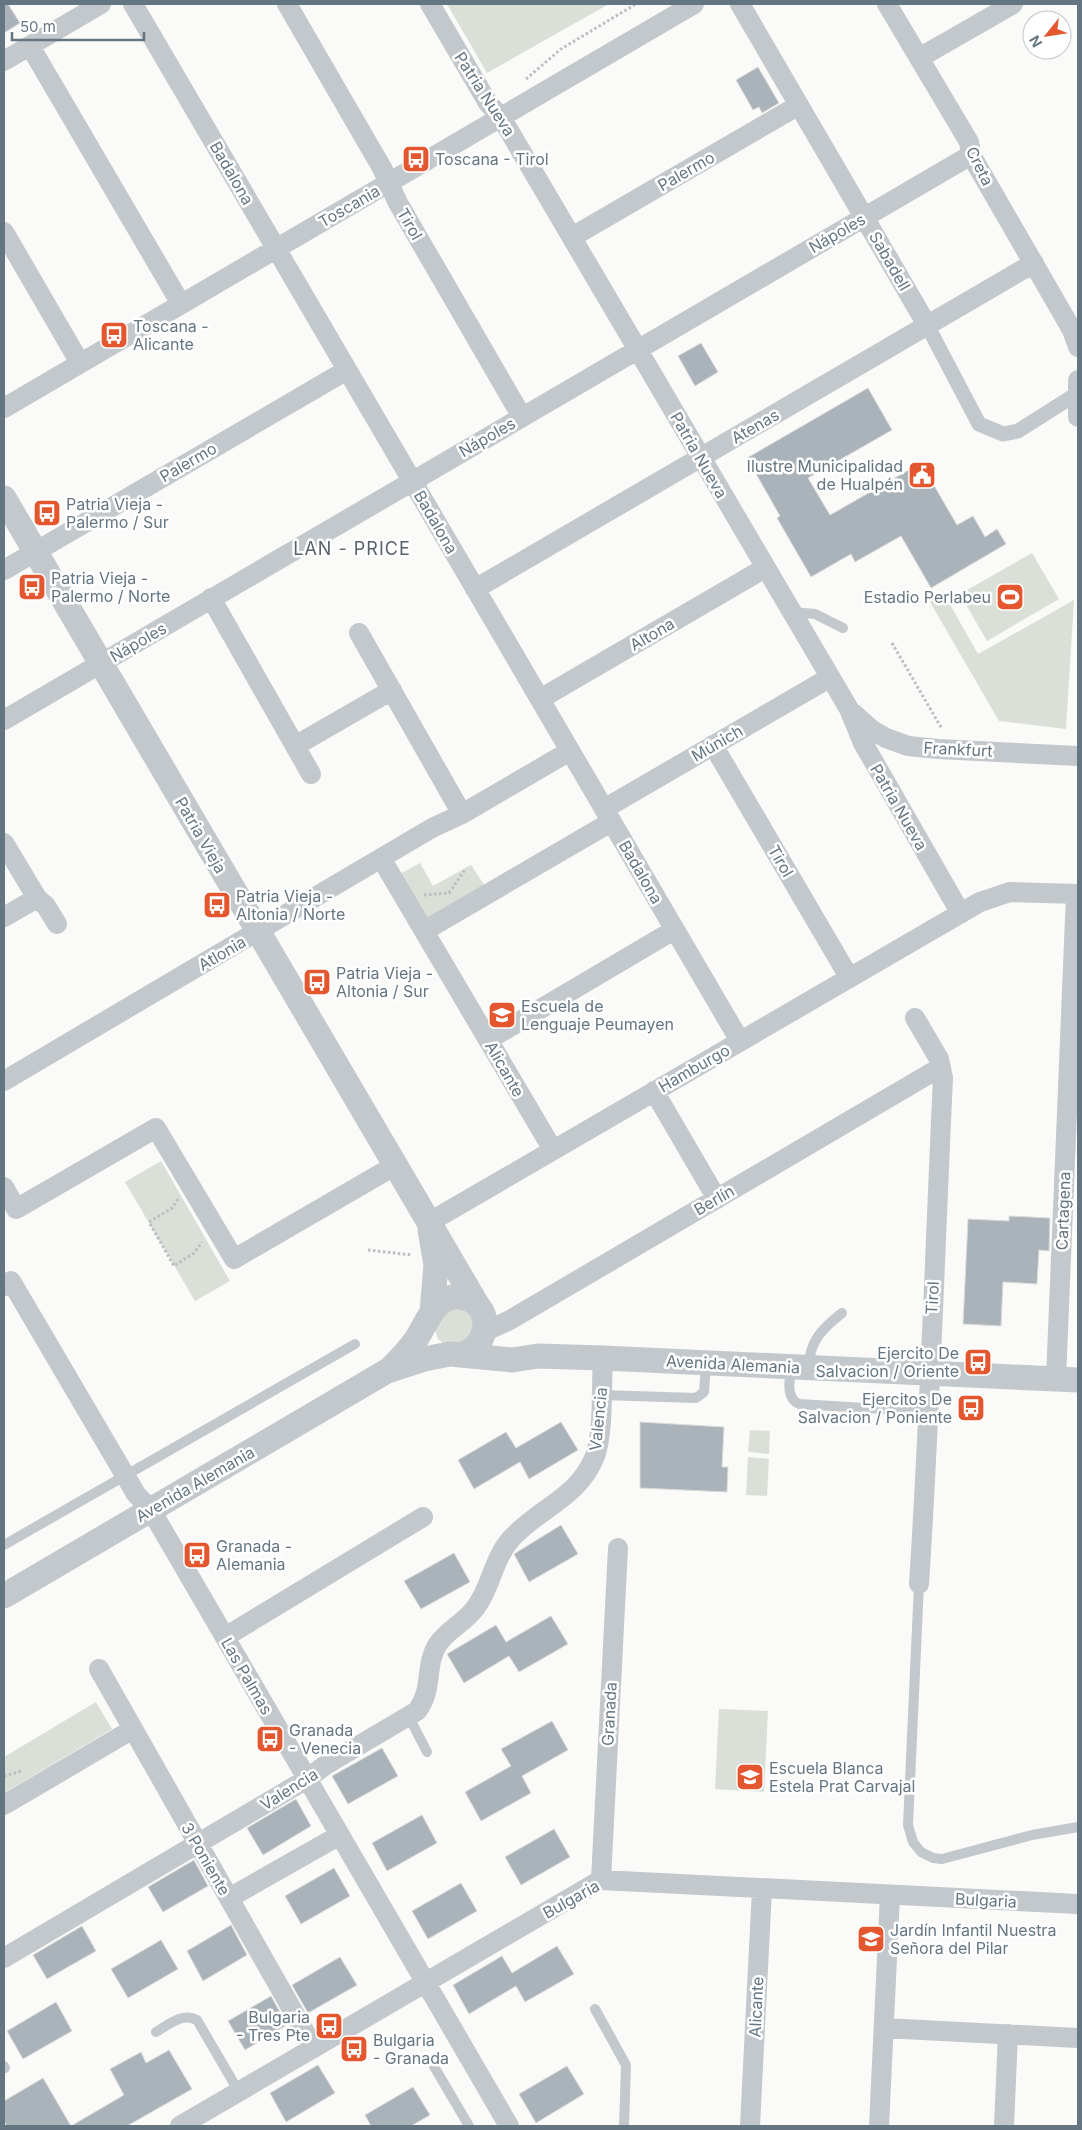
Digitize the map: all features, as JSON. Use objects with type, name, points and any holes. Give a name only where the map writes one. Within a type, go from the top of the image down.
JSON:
[{"type":"street","name":"Badalona","points":[[133,4],[740,1041]]},
{"type":"street","name":"Tirol","points":[[287,4],[403,211],[522,417]]},
{"type":"street","name":"Patria Nueva","points":[[430,4],[488,103],[501,116],[829,678],[849,709],[863,743],[960,912]]},
{"type":"street","name":"Toscania","points":[[4,408],[694,4]]},
{"type":"street","name":"Sabadell","points":[[740,4],[927,325],[979,424],[1003,434],[1018,431],[1078,393]]},
{"type":"street","name":"Creta","points":[[887,4],[969,142],[971,155],[1076,334]]},
{"type":"street","points":[[919,58],[1013,4]]},
{"type":"street","points":[[4,61],[94,6]]},
{"type":"street","points":[[30,46],[181,304]]},
{"type":"street","name":"Palermo","points":[[572,237],[799,105]]},
{"type":"street","name":"Nápoles","points":[[4,720],[971,155]]},
{"type":"street","points":[[4,232],[80,363]]},
{"type":"street","name":"Atenas","points":[[475,589],[1034,263]]},
{"type":"street","name":"Palermo","points":[[4,570],[347,370]]},
{"type":"street","points":[[1078,380],[1078,417]]},
{"type":"street","name":"Patria Vieja","points":[[4,498],[394,1166],[428,1223],[447,1249],[478,1306]]},
{"type":"street","name":"Altona","points":[[540,699],[765,568]]},
{"type":"street","points":[[211,598],[311,774]]},
{"type":"street","points":[[359,633],[462,814]]},
{"type":"street","name":"Múnich","points":[[424,931],[608,815],[713,745],[829,678]]},
{"type":"street","points":[[295,746],[392,690]]},
{"type":"street","name":"Frankfurt","points":[[849,709],[872,730],[886,738],[908,746],[1078,756]]},
{"type":"street","name":"Tirol","points":[[713,745],[849,977]]},
{"type":"street","name":"Atlonia","points":[[4,1081],[432,828],[462,814],[570,751]]},
{"type":"street","points":[[4,843],[11,870],[46,906],[57,924]]},
{"type":"street","name":"Alicante","points":[[381,858],[553,1150]]},
{"type":"street","points":[[960,912],[1001,894],[1077,894]]},
{"type":"street","name":"Cartagena","points":[[1067,1379],[1077,894]]},
{"type":"street","points":[[4,917],[37,898]]},
{"type":"street","name":"Hamburgo","points":[[428,1223],[960,912]]},
{"type":"street","points":[[488,1040],[674,930]]},
{"type":"street","name":"Tirol","points":[[914,1018],[935,1052],[943,1078],[930,1373],[930,1412],[919,1584]]},
{"type":"street","name":"Berlín","points":[[486,1332],[510,1320],[941,1067]]},
{"type":"street","points":[[654,1091],[717,1199]]},
{"type":"street","points":[[4,1187],[16,1208],[156,1128],[234,1259],[394,1166]]},
{"type":"street","name":"Patria Vieja","points":[[428,1223],[436,1265],[430,1316]]},
{"type":"street","name":"Las Palmas","points":[[8,1284],[136,1494],[151,1510],[509,2126]]},
{"type":"street","name":"Avenida Alemania","points":[[387,1371],[413,1344],[430,1316],[442,1301],[453,1297],[464,1298],[478,1306]]},
{"type":"street","points":[[478,1306],[484,1315],[486,1332]]},
{"type":"street","points":[[430,1316],[431,1338],[439,1348],[457,1354]]},
{"type":"street","name":"Avenida Alemania","points":[[4,1596],[387,1371],[424,1359],[457,1354],[478,1346],[486,1332],[538,1356]]},
{"type":"street","name":"Avenida Alemania","points":[[457,1354],[512,1360],[538,1356],[602,1358],[1067,1379]]},
{"type":"street","name":"Valencia","points":[[4,1958],[308,1779],[324,1766],[417,1711],[427,1696],[432,1659],[438,1644],[477,1607],[505,1547],[520,1530],[570,1494],[589,1467],[597,1447],[602,1358]]},
{"type":"street","points":[[225,1637],[423,1517]]},
{"type":"street","name":"Granada","points":[[601,1880],[618,1548]]},
{"type":"street","name":"3 Poniente","points":[[99,1669],[314,2048]]},
{"type":"street","points":[[4,1805],[133,1729]]},
{"type":"street","points":[[229,1898],[340,1835]]},
{"type":"street","name":"Bulgaria","points":[[183,2126],[601,1880],[1078,1904]]},
{"type":"street","name":"Alicante","points":[[750,2126],[762,1889]]},
{"type":"street","points":[[879,2126],[890,1895]]},
{"type":"street","points":[[884,2028],[1078,2038]]},
{"type":"street","points":[[1004,2126],[1008,2034]]},
{"type":"lane","points":[[791,611],[815,614],[843,628]]},
{"type":"lane","points":[[842,1313],[815,1340],[809,1354],[800,1367],[789,1393],[792,1400],[799,1404],[930,1412]]},
{"type":"lane","points":[[4,1545],[355,1344]]},
{"type":"lane","points":[[600,1395],[696,1398],[704,1392],[706,1362]]},
{"type":"lane","points":[[919,1584],[908,1817],[908,1825],[913,1842],[926,1855],[942,1859],[1032,1835],[1078,1827]]},
{"type":"lane","points":[[409,1717],[427,1752]]},
{"type":"lane","points":[[595,2009],[626,2065],[624,2126]]},
{"type":"lane","points":[[156,2032],[182,2017],[191,2017],[196,2020],[239,2092]]},
{"type":"lane","points":[[432,2063],[468,2126]]},
{"type":"path","points":[[525,80],[561,50],[636,4]]},
{"type":"path","points":[[892,643],[942,729]]},
{"type":"path","points":[[188,1182],[172,1208],[149,1222],[174,1266],[194,1253],[214,1225]]},
{"type":"path","points":[[368,1250],[412,1255]]},
{"type":"shaded area","points":[[447,4],[609,4],[487,73]]},
{"type":"shaded area","name":"Estadio Perlabeu","points":[[1032,553],[1059,599],[987,641],[960,594]]},
{"type":"shaded area","points":[[944,594],[978,654],[1074,600],[1066,729],[999,721],[930,602]]},
{"type":"shaded area","points":[[420,863],[433,886],[471,865],[485,886],[427,921],[394,877]]},
{"type":"shaded area","points":[[161,1161],[230,1281],[195,1301],[125,1182]]},
{"type":"shaded area","points":[[445,1307],[473,1311],[474,1340],[446,1346],[438,1339],[435,1330]]},
{"type":"shaded area","points":[[750,1430],[770,1431],[769,1454],[748,1452]]},
{"type":"shaded area","points":[[748,1457],[769,1459],[767,1496],[746,1495]]},
{"type":"shaded area","points":[[96,1702],[112,1729],[4,1793],[4,1757]]},
{"type":"shaded area","points":[[719,1709],[768,1711],[764,1792],[715,1789]]},
{"type":"building","points":[[4,4],[8,4],[20,23],[4,33]]},
{"type":"building","points":[[758,67],[779,103],[762,113],[759,107],[753,110],[736,80]]},
{"type":"building","points":[[701,343],[718,372],[695,386],[678,356]]},
{"type":"building","points":[[868,388],[892,430],[808,478],[830,515],[921,463],[957,525],[973,516],[985,537],[997,529],[1006,544],[931,588],[901,536],[855,562],[851,554],[811,577],[777,518],[780,516],[747,458]]},
{"type":"building","points":[[1009,1216],[1050,1218],[1049,1251],[1039,1250],[1037,1284],[1003,1282],[1001,1326],[963,1324],[968,1219],[1009,1221]]},
{"type":"building","points":[[561,1422],[578,1450],[529,1479],[520,1462],[474,1489],[458,1460],[506,1432],[516,1448]]},
{"type":"building","points":[[640,1422],[724,1427],[722,1467],[728,1467],[727,1492],[640,1488]]},
{"type":"building","points":[[561,1525],[578,1554],[529,1582],[514,1554]]},
{"type":"building","points":[[454,1553],[470,1582],[421,1609],[404,1581]]},
{"type":"building","points":[[551,1616],[568,1644],[519,1672],[509,1656],[464,1683],[447,1654],[496,1625],[506,1642]]},
{"type":"building","points":[[552,1721],[568,1750],[522,1776],[531,1793],[481,1821],[465,1792],[511,1766],[501,1749]]},
{"type":"building","points":[[382,1748],[398,1776],[348,1804],[332,1776]]},
{"type":"building","points":[[296,1799],[311,1826],[263,1855],[247,1828]]},
{"type":"building","points":[[422,1815],[437,1843],[387,1871],[372,1843]]},
{"type":"building","points":[[554,1829],[570,1857],[521,1885],[505,1857]]},
{"type":"building","points":[[194,1860],[208,1886],[163,1912],[148,1887]]},
{"type":"building","points":[[334,1868],[350,1896],[301,1924],[285,1896]]},
{"type":"building","points":[[461,1883],[477,1911],[428,1939],[412,1911]]},
{"type":"building","points":[[231,1925],[247,1955],[203,1981],[187,1951]]},
{"type":"building","points":[[82,1926],[96,1951],[47,1979],[33,1955]]},
{"type":"building","points":[[161,1940],[178,1969],[128,1998],[111,1969]]},
{"type":"building","points":[[557,1946],[574,1974],[525,2002],[516,1986],[469,2014],[453,1985],[502,1956],[512,1973]]},
{"type":"building","points":[[340,1957],[357,1985],[308,2013],[292,1985]]},
{"type":"building","points":[[271,1996],[287,2025],[245,2050],[228,2021]]},
{"type":"building","points":[[56,2002],[72,2031],[23,2059],[7,2031]]},
{"type":"building","points":[[169,2050],[192,2089],[127,2126],[71,2126],[124,2095],[110,2069],[141,2052],[146,2063]]},
{"type":"building","points":[[318,2065],[335,2093],[286,2122],[270,2093]]},
{"type":"building","points":[[567,2066],[584,2094],[536,2123],[519,2094]]},
{"type":"building","points":[[43,2078],[71,2126],[7,2126],[4,2121],[4,2101]]},
{"type":"building","points":[[413,2087],[430,2115],[411,2126],[371,2126],[365,2115]]},
{"type":"place","name":"Toscana - Tirol","points":[[416,159]]},
{"type":"place","name":"Toscana - Alicante","points":[[114,335]]},
{"type":"place","name":"Ilustre Municipalidad de Hualpén","points":[[922,475]]},
{"type":"place","name":"Patria Vieja - Palermo / Sur","points":[[47,513]]},
{"type":"place","name":"Patria Vieja - Palermo / Norte","points":[[32,587]]},
{"type":"place","name":"Estadio Perlabeu","points":[[1010,597]]},
{"type":"place","name":"Patria Vieja - Altonia / Norte","points":[[217,905]]},
{"type":"place","name":"Patria Vieja - Altonia / Sur","points":[[317,982]]},
{"type":"place","name":"Escuela de Lenguaje Peumayen","points":[[502,1015]]},
{"type":"place","name":"Ejercito De Salvacion / Oriente","points":[[978,1362]]},
{"type":"place","name":"Ejercitos De Salvacion / Poniente","points":[[971,1408]]},
{"type":"place","name":"Granada - Alemania","points":[[197,1555]]},
{"type":"place","name":"Granada - Venecia","points":[[270,1739]]},
{"type":"place","name":"Escuela Blanca Estela Prat Carvajal","points":[[750,1777]]},
{"type":"place","name":"Jardín Infantil Nuestra Señora del Pilar","points":[[871,1939]]},
{"type":"place","name":"Bulgaria - Tres Pte","points":[[329,2026]]},
{"type":"place","name":"Bulgaria - Granada","points":[[354,2049]]},
{"type":"district","name":"LAN - PRICE","points":[[352,549]]}]
